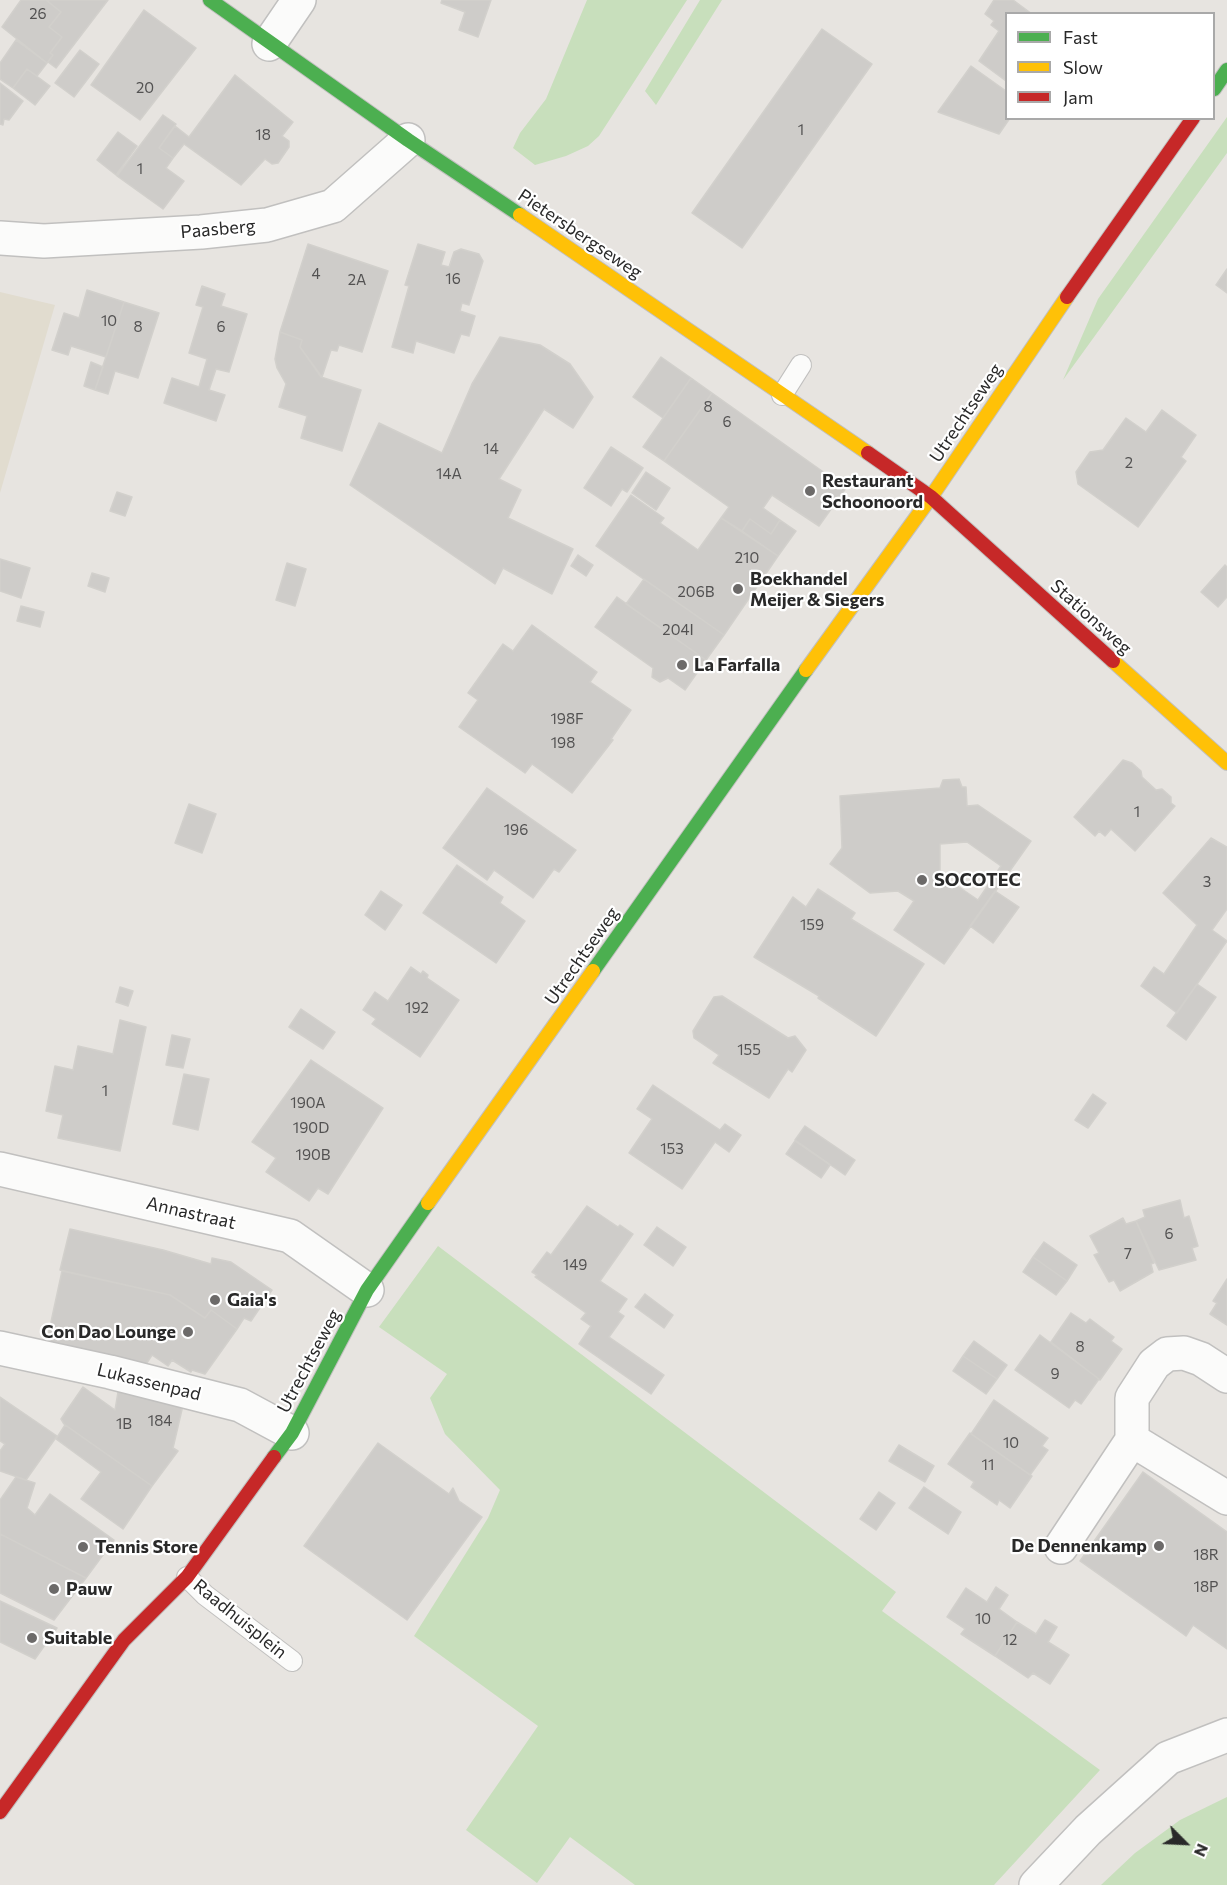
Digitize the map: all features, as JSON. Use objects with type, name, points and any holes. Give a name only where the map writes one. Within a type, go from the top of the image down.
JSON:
[{"type":"main road","name":"Pietersbergseweg","points":[[210,0],[269,44],[408,140],[668,314],[931,497]]},
{"type":"main road","points":[[1215,88],[1227,70]]},
{"type":"main road","name":"Utrechtseweg","points":[[0,1812],[124,1640],[187,1577],[292,1433],[367,1290],[847,612],[931,497],[1192,120]]},
{"type":"main road","name":"Stationsweg","points":[[931,497],[1227,763]]},
{"type":"street","points":[[269,44],[299,0]]},
{"type":"street","name":"Paasberg","points":[[0,238],[45,241],[201,232],[267,225],[333,206],[408,140]]},
{"type":"street","name":"Annastraat","points":[[0,1169],[290,1236],[367,1290]]},
{"type":"street","name":"Lukassenpad","points":[[0,1348],[111,1372],[240,1405],[292,1433]]},
{"type":"street","points":[[1060,1547],[1132,1440],[1132,1398],[1154,1364],[1167,1354],[1184,1353],[1201,1359],[1227,1376]]},
{"type":"street","points":[[1132,1440],[1227,1498]]},
{"type":"street","points":[[1036,1885],[1088,1830],[1168,1758],[1227,1735]]},
{"type":"lane","points":[[782,395],[801,365]]},
{"type":"lane","name":"Raadhuisplein","points":[[187,1577],[205,1595],[292,1661]]},
{"type":"shaded area","points":[[0,292],[55,305],[0,493]]},
{"type":"green space","points":[[587,0],[687,0],[599,136],[588,146],[566,156],[535,165],[513,148],[520,133],[546,99]]},
{"type":"green space","points":[[700,0],[722,0],[656,105],[645,91]]},
{"type":"green space","points":[[1227,117],[1227,153],[1063,380],[1098,299]]},
{"type":"green space","points":[[438,1246],[896,1592],[882,1611],[1100,1770],[994,1885],[635,1885],[570,1837],[537,1883],[466,1830],[538,1726],[414,1636],[488,1518],[500,1490],[445,1434],[430,1398],[447,1374],[379,1327]]},
{"type":"green space","points":[[1227,1797],[1227,1885],[1101,1885],[1135,1853],[1180,1820]]},
{"type":"building","points":[[21,0],[46,0],[61,12],[49,27],[62,37],[50,53],[53,55],[47,63],[2,27]]},
{"type":"building","points":[[46,0],[108,0],[56,68],[48,62],[53,55],[50,53],[62,37],[49,27],[61,12]]},
{"type":"building","points":[[442,0],[491,0],[478,37],[459,30],[465,12],[441,3]]},
{"type":"building","points":[[994,0],[1013,0],[1029,12],[1005,12],[1005,80],[979,61],[999,31],[991,25],[994,21],[985,14]]},
{"type":"building","points":[[144,10],[196,48],[140,120],[91,85]]},
{"type":"building","points":[[822,29],[872,64],[742,248],[692,213]]},
{"type":"building","points":[[16,40],[47,63],[37,76],[27,69],[13,88],[0,79],[0,63]]},
{"type":"building","points":[[80,50],[99,64],[74,97],[55,83]]},
{"type":"building","points":[[971,66],[1005,90],[1005,120],[1009,120],[999,134],[938,112]]},
{"type":"building","points":[[27,69],[50,86],[35,105],[13,88]]},
{"type":"building","points":[[235,75],[293,122],[282,136],[289,141],[289,147],[278,163],[272,164],[265,159],[241,185],[184,144],[173,158],[159,148],[175,126],[189,137]]},
{"type":"building","points":[[0,83],[23,101],[9,120],[4,119],[3,125],[0,124]]},
{"type":"building","points":[[163,115],[176,124],[159,148],[173,158],[166,168],[184,181],[163,209],[117,176]]},
{"type":"building","points":[[118,132],[137,146],[116,175],[97,160]]},
{"type":"building","points":[[308,244],[388,271],[362,352],[339,345],[337,351],[331,350],[322,377],[300,347],[302,340],[280,332]]},
{"type":"building","points":[[418,244],[445,252],[441,265],[449,267],[454,252],[461,249],[479,254],[483,261],[469,305],[462,303],[460,311],[475,316],[469,336],[461,334],[454,353],[416,341],[413,353],[392,347],[409,286],[405,285]]},
{"type":"building","points":[[1227,269],[1227,293],[1216,285]]},
{"type":"building","points":[[202,286],[225,294],[221,306],[247,314],[229,372],[216,369],[209,390],[225,395],[216,421],[164,403],[172,378],[199,387],[207,359],[189,353],[203,307],[196,305]]},
{"type":"building","points":[[87,290],[124,302],[106,357],[71,346],[68,355],[52,350],[64,313],[79,318]]},
{"type":"building","points":[[124,302],[159,313],[138,378],[115,371],[108,394],[95,390]]},
{"type":"building","points":[[280,332],[302,340],[300,347],[321,377],[361,390],[342,451],[301,438],[307,416],[279,407],[286,384],[275,359]]},
{"type":"building","points":[[500,337],[540,345],[570,364],[593,397],[573,428],[544,409],[499,479],[521,490],[508,518],[573,549],[552,594],[503,568],[495,584],[350,485],[379,423],[442,453],[472,384]]},
{"type":"building","points":[[661,357],[691,378],[663,418],[633,397]]},
{"type":"building","points":[[91,362],[103,367],[95,390],[84,386]]},
{"type":"building","points":[[691,378],[712,393],[664,461],[643,447]]},
{"type":"building","points":[[712,393],[846,488],[819,526],[772,495],[763,508],[780,520],[771,534],[750,519],[742,531],[721,518],[729,507],[664,461]]},
{"type":"building","points":[[1162,410],[1196,435],[1181,457],[1186,461],[1138,527],[1078,484],[1076,472],[1090,452],[1103,450],[1126,418],[1146,432]]},
{"type":"building","points":[[611,447],[643,468],[627,492],[622,489],[611,506],[584,488]]},
{"type":"building","points":[[646,472],[670,488],[656,510],[632,493]]},
{"type":"building","points":[[117,492],[132,497],[125,516],[110,511]]},
{"type":"building","points":[[631,495],[664,518],[660,523],[698,550],[721,518],[778,556],[724,635],[596,546]]},
{"type":"building","points":[[750,519],[771,534],[780,520],[796,531],[778,556],[742,531]]},
{"type":"building","points":[[578,555],[593,565],[586,576],[571,566]]},
{"type":"building","points":[[0,559],[30,568],[21,598],[0,591]]},
{"type":"building","points":[[287,563],[306,569],[295,606],[276,600]]},
{"type":"building","points":[[1225,565],[1227,567],[1227,597],[1218,607],[1201,592]]},
{"type":"building","points":[[92,573],[109,578],[105,592],[88,586]]},
{"type":"building","points":[[644,579],[724,635],[706,660],[626,604]]},
{"type":"building","points":[[617,597],[706,660],[685,690],[668,678],[660,682],[652,677],[653,668],[595,627]]},
{"type":"building","points":[[21,606],[44,612],[40,627],[17,621]]},
{"type":"building","points":[[532,625],[597,672],[590,682],[631,710],[611,739],[613,740],[572,793],[532,764],[525,773],[459,727],[478,700],[468,693],[503,644],[513,651]]},
{"type":"building","points":[[1123,760],[1132,763],[1141,771],[1142,777],[1156,790],[1162,789],[1171,797],[1171,803],[1175,806],[1135,851],[1111,829],[1105,836],[1099,831],[1095,836],[1074,817]]},
{"type":"building","points":[[959,779],[962,787],[966,787],[967,806],[978,805],[1031,841],[944,964],[894,930],[914,901],[898,891],[870,893],[830,864],[842,848],[840,796],[940,788],[943,780]],"holes":[[[967,842],[1001,866],[978,900],[940,874],[940,844]]]},
{"type":"building","points":[[487,788],[576,850],[559,872],[554,869],[533,898],[494,870],[487,880],[443,848]]},
{"type":"building","points":[[189,804],[216,814],[202,853],[175,843]]},
{"type":"building","points":[[1211,838],[1227,847],[1227,909],[1212,930],[1227,941],[1177,1013],[1141,986],[1154,967],[1164,974],[1197,925],[1163,893]]},
{"type":"building","points":[[457,865],[503,897],[500,903],[525,921],[496,963],[423,913]]},
{"type":"building","points":[[818,889],[855,913],[851,919],[924,964],[876,1036],[818,998],[819,996],[754,957],[793,897],[806,907]]},
{"type":"building","points":[[381,891],[402,905],[385,930],[365,915]]},
{"type":"building","points":[[995,891],[1019,907],[993,943],[970,926]]},
{"type":"building","points":[[411,967],[421,974],[423,971],[428,975],[427,978],[459,1000],[420,1057],[372,1024],[376,1019],[363,1010],[375,992],[388,1001]]},
{"type":"building","points":[[1197,984],[1216,997],[1186,1040],[1167,1026]]},
{"type":"building","points":[[120,987],[133,991],[128,1006],[116,1002]]},
{"type":"building","points":[[722,996],[788,1038],[795,1036],[806,1050],[792,1072],[788,1069],[769,1098],[713,1063],[719,1055],[694,1038],[693,1031],[714,997]]},
{"type":"building","points":[[301,1009],[335,1032],[323,1049],[289,1027]]},
{"type":"building","points":[[120,1020],[146,1027],[120,1151],[58,1138],[63,1115],[46,1111],[55,1066],[73,1070],[78,1046],[113,1054]]},
{"type":"building","points":[[172,1035],[190,1039],[183,1068],[166,1065]]},
{"type":"building","points":[[311,1060],[383,1108],[328,1194],[318,1188],[309,1201],[266,1172],[276,1158],[252,1142]]},
{"type":"building","points":[[184,1074],[209,1079],[198,1130],[173,1124]]},
{"type":"building","points":[[653,1085],[720,1130],[725,1124],[741,1135],[729,1152],[715,1142],[682,1189],[629,1153],[652,1119],[637,1109]]},
{"type":"building","points":[[1093,1094],[1106,1103],[1088,1128],[1075,1120]]},
{"type":"building","points":[[805,1126],[855,1160],[845,1175],[795,1140]]},
{"type":"building","points":[[795,1141],[830,1165],[821,1178],[786,1154]]},
{"type":"building","points":[[1180,1200],[1184,1218],[1189,1216],[1198,1246],[1192,1248],[1196,1260],[1159,1270],[1136,1221],[1145,1217],[1143,1210]]},
{"type":"building","points":[[587,1206],[618,1227],[620,1225],[633,1234],[600,1281],[627,1299],[618,1312],[624,1316],[609,1337],[664,1375],[651,1394],[579,1344],[591,1326],[581,1319],[586,1313],[535,1277],[537,1275],[532,1272],[547,1252],[551,1255]]},
{"type":"building","points":[[1123,1218],[1126,1224],[1136,1221],[1154,1263],[1151,1264],[1153,1272],[1120,1291],[1114,1280],[1109,1282],[1094,1255],[1099,1253],[1090,1236]]},
{"type":"building","points":[[657,1227],[686,1247],[673,1266],[644,1245]]},
{"type":"building","points":[[70,1229],[163,1250],[211,1264],[212,1258],[231,1262],[272,1290],[251,1321],[244,1318],[237,1329],[211,1310],[205,1318],[170,1295],[60,1270]]},
{"type":"building","points":[[1044,1242],[1077,1265],[1067,1281],[1033,1257]]},
{"type":"building","points":[[1033,1257],[1067,1281],[1056,1295],[1023,1272]]},
{"type":"building","points":[[62,1271],[170,1295],[205,1318],[211,1310],[237,1329],[205,1374],[192,1370],[191,1372],[172,1360],[168,1366],[152,1355],[145,1366],[46,1345]]},
{"type":"building","points":[[1227,1279],[1227,1325],[1210,1314],[1217,1303],[1213,1301]]},
{"type":"building","points":[[645,1294],[673,1315],[664,1328],[635,1307]]},
{"type":"building","points":[[1071,1313],[1086,1323],[1090,1319],[1114,1337],[1111,1341],[1122,1349],[1100,1380],[1051,1342]]},
{"type":"building","points":[[1040,1335],[1099,1379],[1081,1404],[1075,1400],[1069,1408],[1015,1370]]},
{"type":"building","points":[[974,1341],[1007,1365],[997,1379],[963,1356]]},
{"type":"building","points":[[963,1356],[997,1379],[986,1394],[953,1371]]},
{"type":"building","points":[[119,1386],[184,1401],[173,1448],[178,1451],[152,1486],[64,1424],[61,1419],[83,1387],[115,1410]]},
{"type":"building","points":[[0,1397],[57,1436],[26,1480],[0,1471],[0,1451],[5,1444],[0,1441]]},
{"type":"building","points":[[994,1400],[1048,1438],[1042,1446],[1048,1450],[1030,1475],[971,1434]]},
{"type":"building","points":[[65,1425],[152,1486],[123,1529],[81,1499],[101,1472],[56,1439]]},
{"type":"building","points":[[970,1433],[1032,1476],[1010,1508],[999,1500],[997,1505],[971,1487],[974,1482],[948,1464]]},
{"type":"building","points":[[378,1443],[449,1494],[453,1488],[459,1501],[482,1517],[407,1620],[304,1546]]},
{"type":"building","points":[[899,1445],[934,1466],[925,1482],[889,1461]]},
{"type":"building","name":"De Dennenkamp","points":[[1143,1472],[1227,1532],[1227,1649],[1193,1625],[1186,1636],[1080,1561]]},
{"type":"building","points":[[16,1477],[35,1483],[27,1508],[35,1515],[50,1494],[114,1540],[86,1578],[0,1534],[0,1500]]},
{"type":"building","points":[[924,1487],[961,1512],[948,1534],[909,1508]]},
{"type":"building","points":[[879,1492],[895,1503],[876,1530],[860,1519]]},
{"type":"building","points":[[0,1534],[86,1578],[54,1620],[0,1593]]},
{"type":"building","points":[[996,1587],[1008,1595],[999,1609],[1017,1622],[995,1656],[961,1634],[965,1629],[947,1617],[966,1588],[987,1602]]},
{"type":"building","points":[[0,1601],[57,1628],[35,1659],[0,1642]]},
{"type":"building","points":[[1045,1620],[1057,1627],[1048,1642],[1069,1655],[1050,1684],[1033,1673],[1028,1678],[995,1656],[1017,1622],[1036,1634]]},
{"type":"traffic: fast","points":[[210,0],[408,140],[520,215]]},
{"type":"traffic: fast","points":[[1215,88],[1227,70]]},
{"type":"traffic: fast","points":[[593,971],[806,670]]},
{"type":"traffic: fast","points":[[274,1457],[292,1433],[367,1290],[428,1203]]},
{"type":"traffic: slow","points":[[520,215],[868,453]]},
{"type":"traffic: slow","points":[[806,670],[931,497],[1067,297]]},
{"type":"traffic: slow","points":[[1113,661],[1227,763]]},
{"type":"traffic: slow","points":[[428,1203],[593,971]]},
{"type":"traffic: jam","points":[[1067,297],[1192,120]]},
{"type":"traffic: jam","points":[[868,453],[931,497],[1113,661]]},
{"type":"traffic: jam","points":[[0,1812],[124,1640],[187,1577],[274,1457]]},
{"type":"place","name":"Restaurant Schoonoord","points":[[810,491]]},
{"type":"place","name":"Boekhandel Meijer & Siegers","points":[[738,589]]},
{"type":"place","name":"La Farfalla","points":[[682,665]]},
{"type":"place","name":"SOCOTEC","points":[[922,880]]},
{"type":"place","name":"Gaia's","points":[[215,1300]]},
{"type":"place","name":"Con Dao Lounge","points":[[188,1332]]},
{"type":"place","name":"De Dennenkamp","points":[[1159,1546]]},
{"type":"place","name":"Tennis Store","points":[[83,1547]]},
{"type":"place","name":"Pauw","points":[[54,1589]]},
{"type":"place","name":"Suitable","points":[[32,1638]]}]
